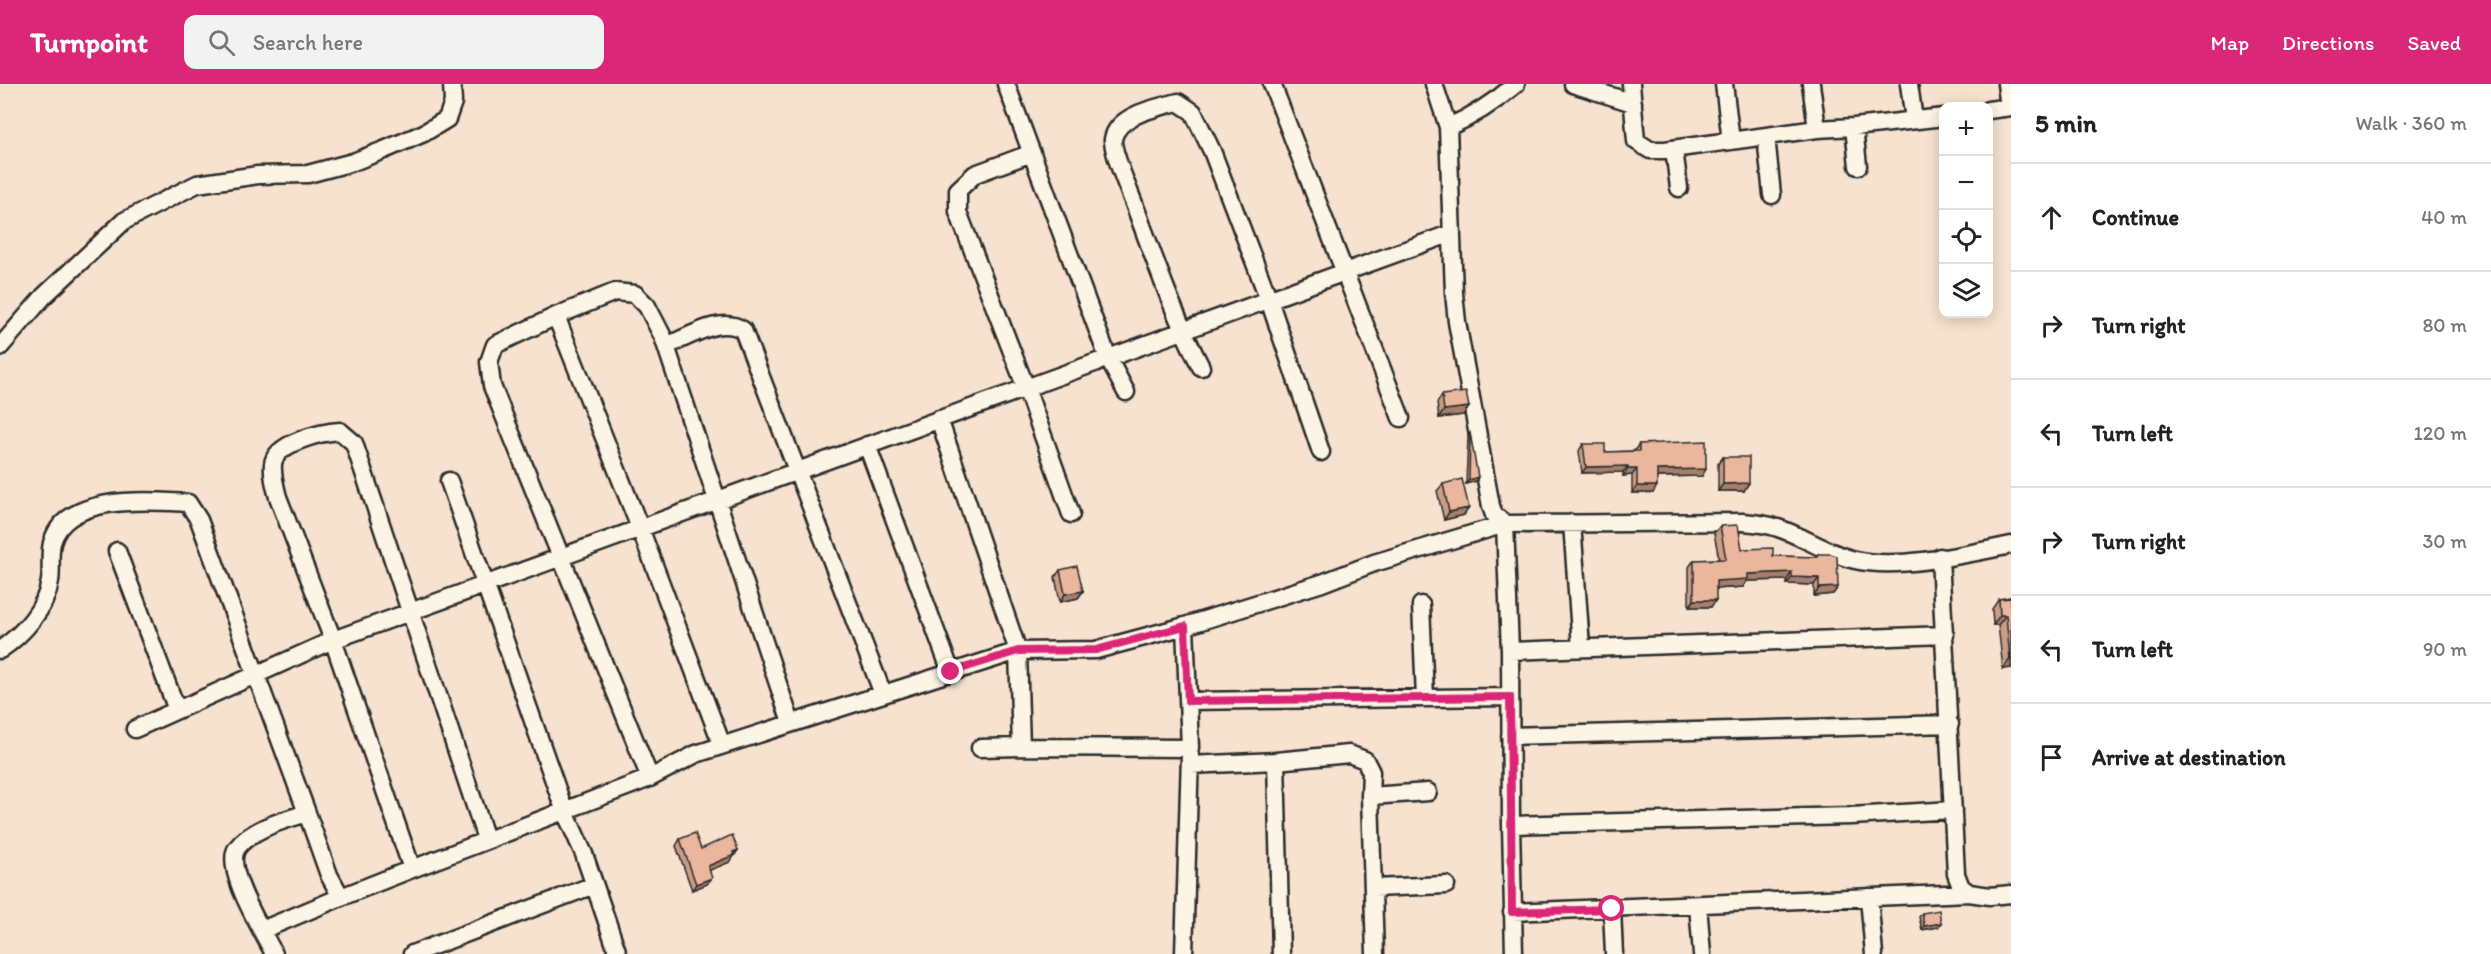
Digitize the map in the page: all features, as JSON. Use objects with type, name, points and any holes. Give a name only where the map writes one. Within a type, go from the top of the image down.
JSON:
[{"type":"street","points":[[0,347],[44,296],[124,221],[197,184],[258,175],[308,174],[353,162],[424,133],[447,119],[453,102],[452,84]]},
{"type":"street","points":[[1006,84],[1108,358],[1125,392]]},
{"type":"street","points":[[1272,84],[1401,418]]},
{"type":"street","points":[[1434,84],[1448,127],[1457,322],[1491,506],[1494,514],[1505,524],[1510,651],[1510,825],[1514,954]]},
{"type":"street","points":[[1448,127],[1495,102],[1516,84]]},
{"type":"street","points":[[1573,84],[1633,103]]},
{"type":"street","points":[[1631,84],[1636,141],[1650,150],[1674,149],[1817,129],[1939,118]]},
{"type":"street","points":[[1724,84],[1731,141]]},
{"type":"street","points":[[1811,84],[1817,129]]},
{"type":"street","points":[[1909,84],[1914,120]]},
{"type":"street","points":[[1993,109],[2010,107],[2006,84]]},
{"type":"street","points":[[1201,367],[1182,331],[1121,169],[1113,140],[1120,124],[1144,112],[1178,102],[1193,112],[1212,151],[1269,300],[1321,452]]},
{"type":"street","points":[[1854,127],[1858,166]]},
{"type":"street","points":[[1766,136],[1772,195]]},
{"type":"street","points":[[1674,149],[1679,188]]},
{"type":"street","points":[[1032,153],[975,174],[958,190],[958,212],[1026,388],[1071,514]]},
{"type":"street","points":[[135,729],[333,640],[410,611],[1452,233]]},
{"type":"street","points":[[650,778],[492,386],[489,362],[495,345],[556,316],[615,292],[635,294],[646,306],[666,346],[791,723]]},
{"type":"street","points":[[556,316],[640,528],[722,745]]},
{"type":"street","points":[[666,346],[721,324],[734,324],[743,330],[883,694]]},
{"type":"street","points":[[939,419],[1018,651],[1021,747]]},
{"type":"street","points":[[412,868],[333,640],[278,497],[274,480],[273,462],[282,449],[324,432],[340,431],[354,443],[486,839]]},
{"type":"street","points":[[867,446],[951,672]]},
{"type":"street","points":[[449,481],[565,812],[584,854],[616,954]]},
{"type":"street","points":[[0,650],[16,639],[42,608],[50,581],[52,543],[59,528],[70,517],[83,509],[137,501],[188,503],[199,520],[329,875],[341,897]]},
{"type":"street","points":[[262,930],[486,839],[565,812],[650,778],[696,754],[722,745],[1018,651],[1096,650],[1185,626],[1322,583],[1374,563],[1505,524],[1742,522],[1778,528],[1857,561],[1882,563],[1940,557],[2011,545]]},
{"type":"street","points":[[1572,524],[1581,647]]},
{"type":"street","points":[[117,550],[177,710]]},
{"type":"street","points":[[1940,557],[1956,874],[1961,887],[1969,893]]},
{"type":"street","points":[[1421,605],[1425,698]]},
{"type":"street","points":[[1184,954],[1190,757],[1185,626]]},
{"type":"street","points":[[1510,651],[1945,635]]},
{"type":"street","points":[[1188,701],[1510,697]]},
{"type":"street","points":[[1510,736],[1950,724]]},
{"type":"street","points":[[980,748],[1021,747],[1276,761],[1349,754],[1365,760],[1371,772],[1375,954]]},
{"type":"street","points":[[1276,761],[1281,954]]},
{"type":"street","points":[[1370,796],[1428,792]]},
{"type":"street","points":[[1510,825],[1851,816],[1953,810]]},
{"type":"street","points":[[274,954],[249,906],[234,869],[236,850],[249,837],[307,813]]},
{"type":"street","points":[[412,954],[594,885]]},
{"type":"street","points":[[1373,888],[1446,885]]},
{"type":"street","points":[[1512,912],[1969,893],[1990,897],[2011,894]]},
{"type":"street","points":[[1869,897],[1874,954]]},
{"type":"street","points":[[1698,905],[1702,954]]},
{"type":"street","points":[[1612,909],[1614,954]]},
{"type":"building","points":[[1466,392],[1469,407],[1444,410],[1442,395]]},
{"type":"building","points":[[1470,433],[1478,477],[1469,480]]},
{"type":"building","points":[[1706,441],[1706,469],[1657,470],[1657,486],[1637,486],[1637,469],[1628,469],[1628,466],[1586,467],[1583,444],[1605,444],[1605,452],[1639,451],[1639,444]]},
{"type":"building","points":[[1723,457],[1749,457],[1749,483],[1723,484]]},
{"type":"building","points":[[1462,479],[1469,508],[1449,512],[1443,484]]},
{"type":"building","points":[[1738,525],[1742,549],[1773,548],[1773,556],[1818,557],[1818,554],[1831,554],[1837,556],[1838,587],[1819,588],[1819,578],[1792,577],[1792,572],[1748,574],[1748,579],[1716,581],[1716,600],[1694,600],[1694,560],[1726,559],[1720,526]]},
{"type":"building","points":[[1077,566],[1083,591],[1065,594],[1060,570]]},
{"type":"building","points":[[2011,598],[2010,659],[2006,615],[2000,615],[1999,599]]},
{"type":"building","points":[[695,833],[701,849],[732,835],[738,850],[733,852],[734,855],[708,866],[712,878],[696,884],[680,839]]},
{"type":"building","points":[[1939,910],[1941,923],[1924,926],[1922,913]]},
{"type":"route","points":[[951,672],[1018,651],[1096,650],[1185,626],[1188,701],[1510,697],[1512,912],[1612,909]]}]
